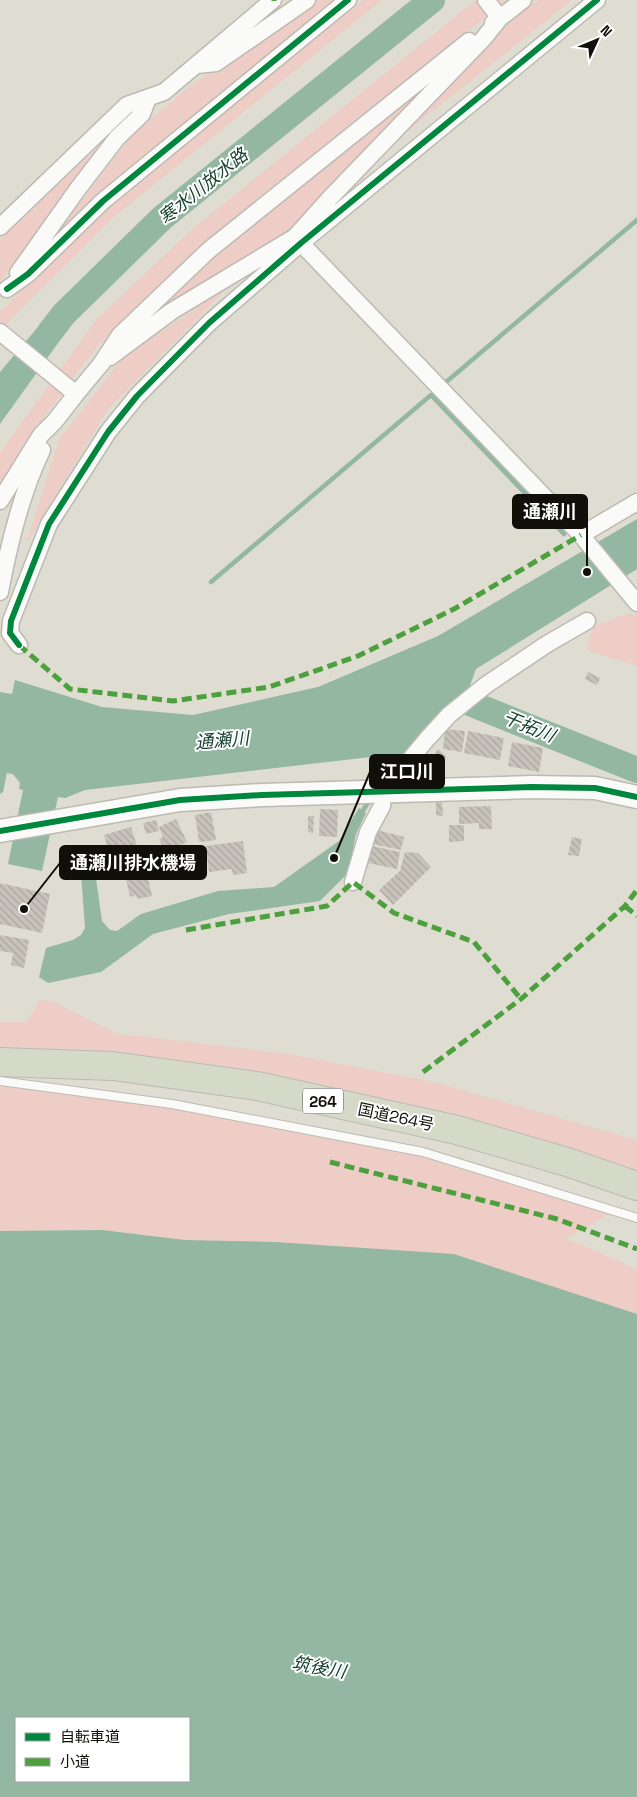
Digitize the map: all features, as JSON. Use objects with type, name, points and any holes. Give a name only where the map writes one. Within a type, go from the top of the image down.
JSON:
[{"type":"highway","name":"国道264号","points":[[0,1062],[113,1066],[257,1086],[457,1130],[567,1162],[637,1186]]},
{"type":"street","points":[[0,226],[128,105],[164,92],[273,0]]},
{"type":"street","points":[[197,65],[216,64],[307,0]]},
{"type":"street","points":[[4,293],[28,274],[102,201],[348,0]]},
{"type":"street","points":[[486,0],[498,15]]},
{"type":"street","points":[[101,364],[120,335],[209,250],[498,15],[523,0]]},
{"type":"street","points":[[10,639],[11,621],[49,524],[108,432],[138,396],[209,323],[298,240],[598,0]]},
{"type":"street","points":[[0,592],[12,533],[35,464],[55,421],[74,392],[101,364],[172,311],[298,240],[328,199],[483,39],[498,15]]},
{"type":"street","points":[[4,293],[77,190],[118,138],[142,114],[148,98]]},
{"type":"street","points":[[298,240],[582,537],[637,603]]},
{"type":"street","points":[[0,332],[74,392]]},
{"type":"street","points":[[0,501],[41,435],[55,421]]},
{"type":"street","points":[[582,537],[637,502]]},
{"type":"street","points":[[375,792],[449,715],[486,685],[547,644],[587,621]]},
{"type":"street","points":[[5,830],[180,800],[262,795],[532,787],[595,788],[637,797]]},
{"type":"street","points":[[353,882],[368,832],[382,806],[375,792]]},
{"type":"lane","points":[[0,1081],[172,1104],[423,1152],[637,1218]]},
{"type":"shaded area","points":[[319,0],[338,0],[40,255],[134,133],[195,82]]},
{"type":"shaded area","points":[[363,0],[382,0],[115,216],[11,319],[0,335],[0,312],[110,204]]},
{"type":"shaded area","points":[[476,0],[506,0],[204,245],[99,344],[22,446],[0,488],[0,453],[96,320],[190,231]]},
{"type":"shaded area","points":[[539,0],[572,0],[400,137],[516,15]]},
{"type":"shaded area","points":[[442,72],[290,229],[134,330],[229,243]]},
{"type":"shaded area","points":[[105,140],[1,281],[0,283],[0,240]]},
{"type":"shaded area","points":[[230,285],[109,408],[26,544],[59,440],[122,359]]},
{"type":"shaded area","points":[[630,613],[637,615],[637,666],[586,650],[594,626]]},
{"type":"shaded area","points":[[40,1000],[52,1001],[115,1033],[288,1054],[434,1082],[637,1140],[637,1172],[454,1117],[277,1075],[121,1053],[0,1048],[0,1022],[27,1022]]},
{"type":"shaded area","points":[[0,1086],[171,1107],[421,1157],[610,1214],[566,1238],[637,1269],[637,1314],[454,1254],[185,1240],[102,1230],[0,1231]]},
{"type":"water","points":[[64,296],[81,311],[0,424],[0,372]]},
{"type":"water","points":[[637,519],[637,569],[476,669],[469,688],[401,769],[385,770],[388,755],[85,790],[65,798],[58,797],[42,871],[8,864],[23,790],[19,789],[20,783],[13,774],[7,773],[3,792],[0,794],[0,692],[12,694],[15,680],[102,707],[193,715],[318,687],[438,636]]},
{"type":"water","points":[[359,808],[366,813],[356,834],[348,873],[320,901],[229,914],[153,934],[101,972],[48,983],[39,977],[46,948],[73,940],[81,935],[85,928],[81,873],[68,863],[72,850],[80,852],[90,860],[95,871],[102,921],[110,930],[117,931],[141,914],[218,891],[274,887],[339,841]]},
{"type":"water","name":"筑後川","points":[[102,1230],[185,1240],[275,1242],[454,1254],[637,1314],[637,1797],[0,1797],[0,1231]]},
{"type":"building","points":[[588,672],[600,678],[597,685],[585,679]]},
{"type":"building","points":[[445,729],[465,731],[462,752],[443,749]]},
{"type":"building","points":[[468,731],[504,738],[500,760],[464,753]]},
{"type":"building","points":[[512,742],[543,748],[539,772],[508,766]]},
{"type":"building","points":[[438,749],[447,757],[442,762],[434,755]]},
{"type":"building","points":[[436,802],[442,802],[443,816],[436,815]]},
{"type":"building","points":[[491,806],[492,829],[479,829],[479,823],[459,824],[459,807]]},
{"type":"building","points":[[320,809],[338,810],[337,837],[319,836]]},
{"type":"building","points":[[211,812],[216,840],[199,842],[195,815]]},
{"type":"building","points":[[308,816],[314,816],[313,833],[308,832]]},
{"type":"building","points":[[176,819],[187,842],[165,852],[159,839],[163,837],[159,827]]},
{"type":"building","points":[[156,820],[159,831],[146,834],[143,823]]},
{"type":"building","points":[[449,825],[464,825],[464,841],[449,842]]},
{"type":"building","points":[[131,827],[137,846],[110,855],[104,835]]},
{"type":"building","points":[[377,830],[404,837],[401,850],[373,844]]},
{"type":"building","points":[[572,837],[582,839],[579,856],[568,855]]},
{"type":"building","points":[[243,841],[247,873],[233,875],[232,869],[209,872],[206,846]]},
{"type":"building","points":[[371,846],[400,852],[397,869],[368,863]]},
{"type":"building","points":[[405,852],[418,853],[431,867],[393,905],[379,890],[400,871]]},
{"type":"building","points":[[145,865],[152,896],[137,899],[136,895],[130,897],[124,869]]},
{"type":"building","points":[[0,883],[50,894],[42,933],[0,924]]},
{"type":"building","points":[[0,935],[29,940],[24,968],[11,965],[13,953],[0,951]]},
{"type":"waterway","name":"寒水川放水路","points":[[50,332],[64,314],[162,218],[432,0]]},
{"type":"waterway","points":[[445,383],[637,220]]},
{"type":"waterway","points":[[211,582],[431,395],[564,534]]},
{"type":"waterway","name":"干拓川","points":[[448,681],[472,704],[637,770]]},
{"type":"waterway","points":[[360,815],[371,798]]},
{"type":"marked path","points":[[19,645],[70,689],[173,701],[269,687],[358,656],[454,609],[581,535]]},
{"type":"marked path","points":[[186,930],[327,906],[353,882],[394,913],[474,942],[521,999]]},
{"type":"marked path","points":[[423,1072],[521,999],[625,906],[637,890]]},
{"type":"marked path","points":[[625,906],[637,916]]},
{"type":"marked path","points":[[330,1162],[557,1219],[637,1249]]},
{"type":"cycle path","points":[[7,289],[28,274],[103,201],[348,0]]},
{"type":"cycle path","points":[[19,645],[10,633],[11,621],[49,524],[108,432],[137,396],[209,323],[301,243],[597,0]]},
{"type":"cycle path","points":[[0,831],[180,800],[262,795],[532,787],[595,788],[637,797]]},
{"type":"place","name":"通瀬川","points":[[587,572]]},
{"type":"place","name":"江口川","points":[[334,858]]},
{"type":"place","name":"通瀬川排水機場","points":[[24,909]]}]
